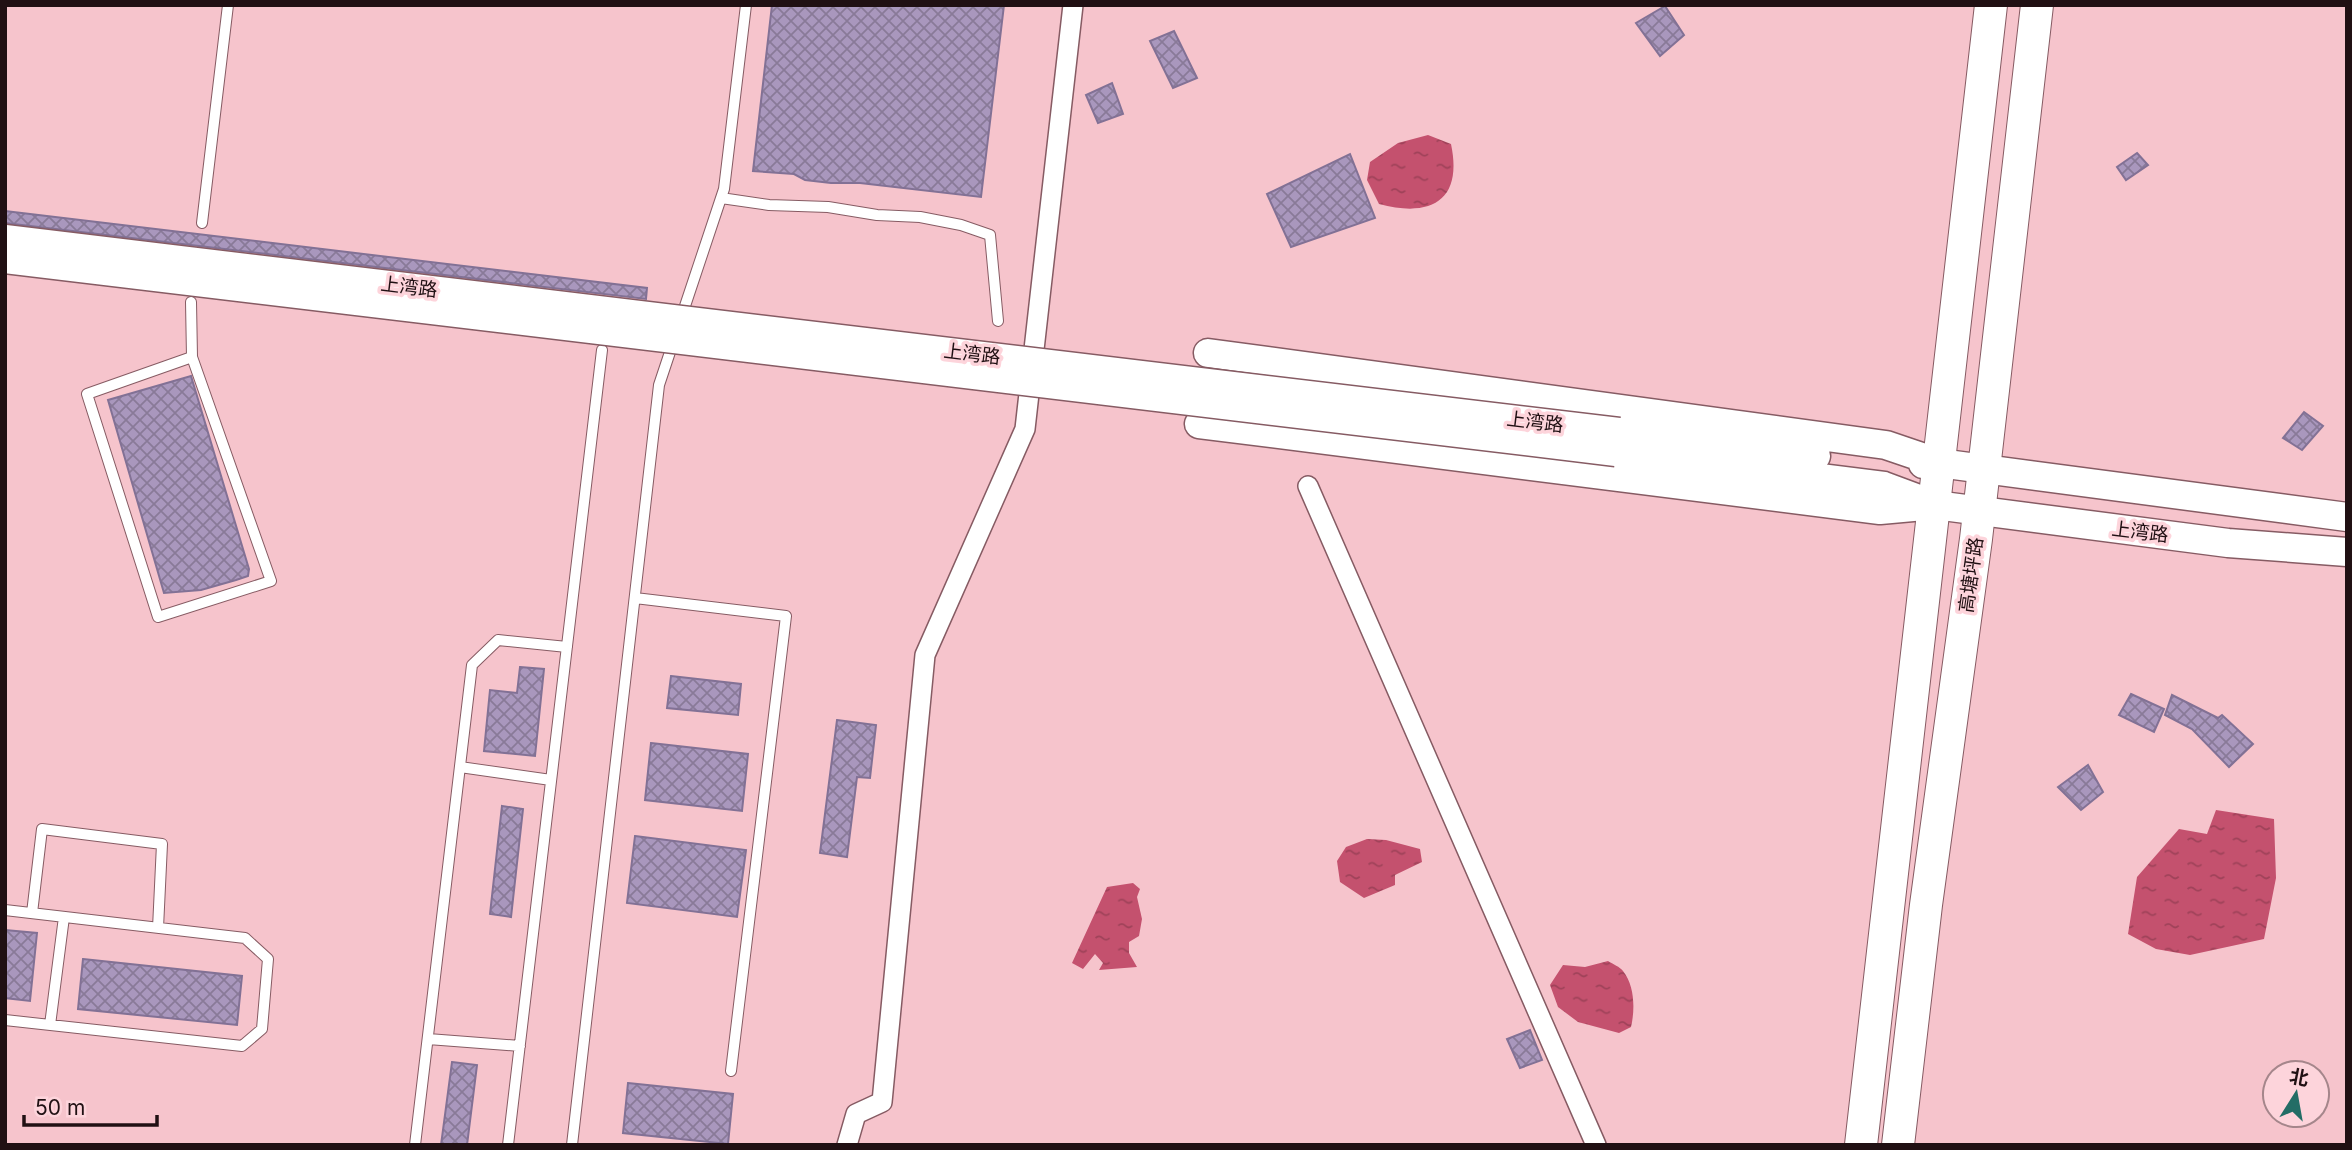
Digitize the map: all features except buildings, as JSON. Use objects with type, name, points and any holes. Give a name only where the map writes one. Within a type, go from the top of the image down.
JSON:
[{"type":"main road","points":[[1861,1145],[1991,5]]},
{"type":"main road","name":"高塘坪路","points":[[1898,1145],[1926,905],[1980,511],[2037,5]]},
{"type":"main road","name":"上湾路","points":[[5,239],[1618,442],[1884,486],[1935,505]]},
{"type":"main road","name":"上湾路","points":[[5,259],[1618,442],[1886,464],[1939,463],[2347,517]]},
{"type":"main road","name":"上湾路","points":[[1203,359],[1886,445],[1939,463]]},
{"type":"main road","name":"上湾路","points":[[1199,424],[1880,510],[1935,505],[2228,543],[2347,552]]},
{"type":"street","points":[[847,1145],[856,1114],[882,1102],[925,655],[1025,429],[1073,5]]},
{"type":"street","points":[[1308,486],[1596,1145]]},
{"type":"lane","points":[[202,223],[228,5]]},
{"type":"lane","points":[[572,1145],[659,385],[724,189],[746,5]]},
{"type":"lane","points":[[721,198],[769,205],[920,217],[961,225],[990,235],[998,321]]},
{"type":"lane","points":[[191,302],[192,356],[271,581],[159,617],[87,394],[192,356]]},
{"type":"lane","points":[[508,1145],[602,350]]},
{"type":"lane","points":[[1199,424],[1193,416],[1203,359]]},
{"type":"lane","points":[[635,598],[786,616],[732,1071]]},
{"type":"lane","points":[[415,1145],[472,665],[498,640],[567,647]]},
{"type":"lane","points":[[460,767],[551,780]]},
{"type":"lane","points":[[32,914],[42,829],[162,844],[158,928]]},
{"type":"lane","points":[[5,910],[245,938],[268,958],[262,1029],[242,1046],[5,1020]]},
{"type":"lane","points":[[50,1025],[64,917]]},
{"type":"lane","points":[[428,1039],[520,1046]]},
{"type":"water","points":[[1428,135],[1451,144],[1452,179],[1447,192],[1439,201],[1414,209],[1379,204],[1367,180],[1370,162],[1398,143]]},
{"type":"water","points":[[2216,810],[2274,819],[2276,878],[2264,939],[2190,955],[2156,949],[2128,934],[2137,877],[2179,829],[2207,834]]},
{"type":"water","points":[[1367,839],[1386,840],[1420,849],[1422,862],[1395,875],[1395,885],[1364,898],[1340,882],[1337,861],[1346,847]]},
{"type":"water","points":[[1133,883],[1140,889],[1137,897],[1142,919],[1139,936],[1129,942],[1129,953],[1137,967],[1099,970],[1103,963],[1095,954],[1083,969],[1072,963],[1107,887]]},
{"type":"water","points":[[1608,961],[1623,971],[1633,998],[1631,1027],[1619,1033],[1578,1022],[1558,1007],[1550,985],[1563,965],[1585,967]]}]
